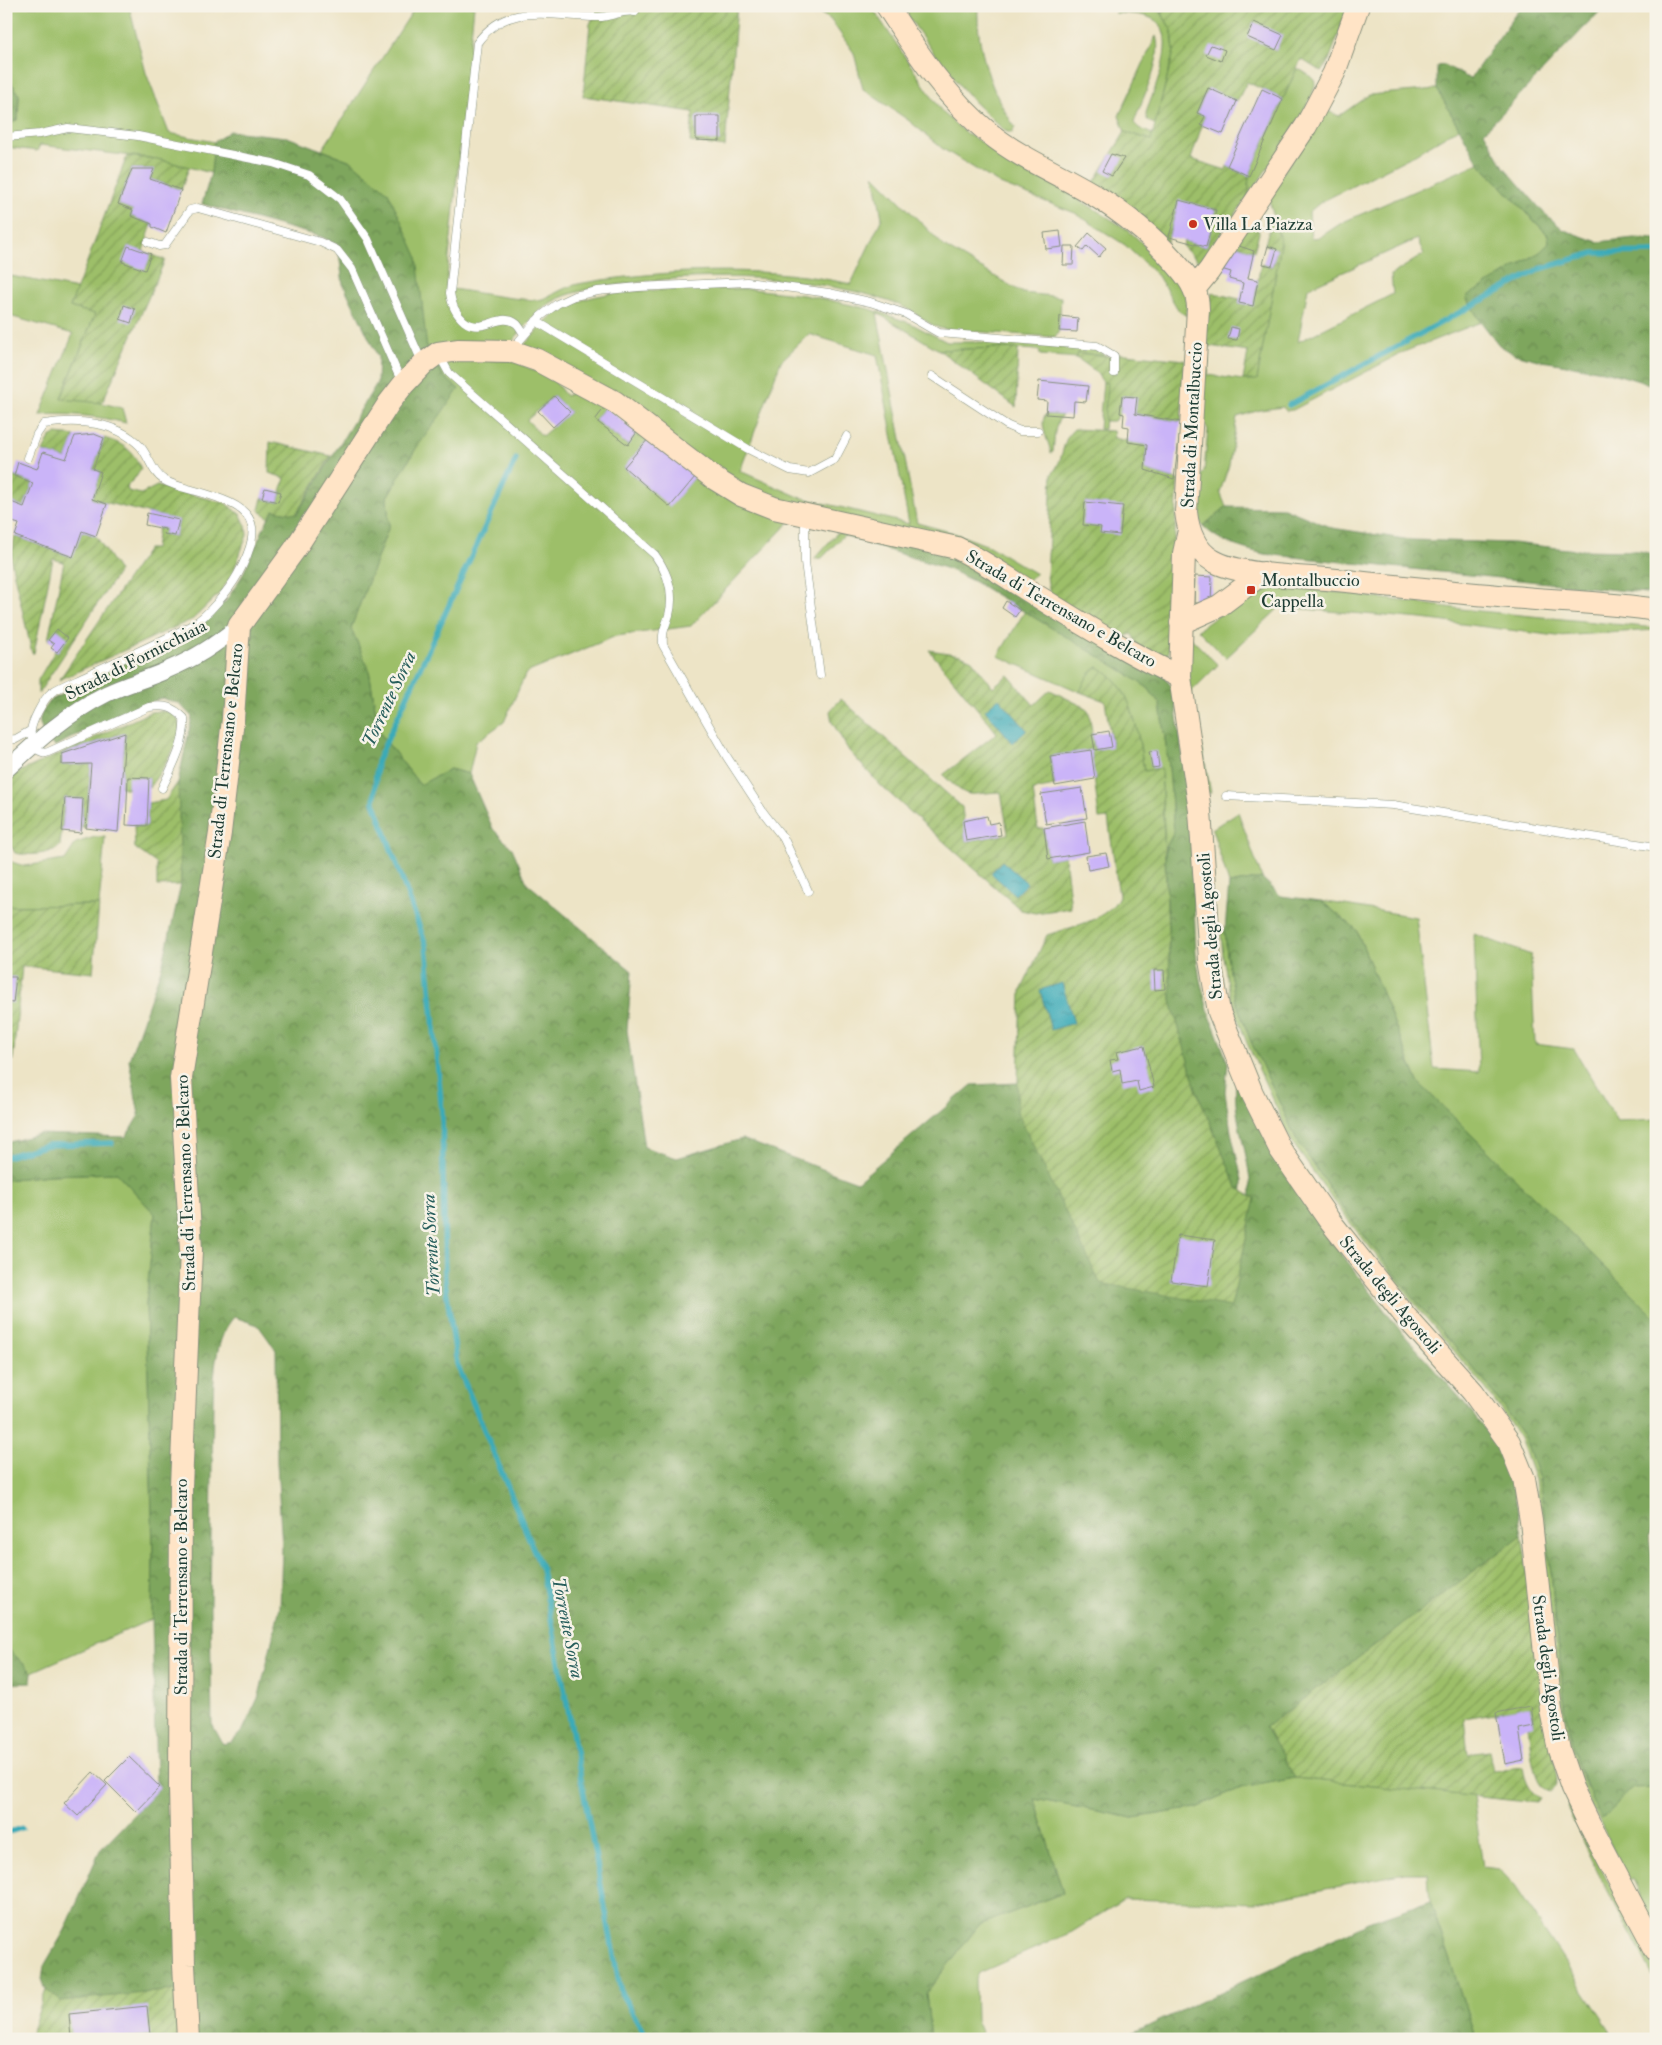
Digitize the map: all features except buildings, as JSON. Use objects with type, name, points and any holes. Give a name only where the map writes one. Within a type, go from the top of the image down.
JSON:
[{"type":"street","points":[[887,6],[929,70],[959,106],[989,133],[1014,151],[1095,195],[1132,221],[1164,251],[1195,288],[1206,276],[1306,126],[1334,73],[1358,6]]},
{"type":"street","name":"Strada di Montalbuccio","points":[[1195,288],[1198,297],[1198,310],[1186,500],[1189,530],[1200,550],[1211,560],[1228,566],[1263,573],[1468,594],[1621,605],[1656,610]]},
{"type":"street","name":"Strada di Terrensano e Belcaro","points":[[188,2039],[184,1965],[180,1778],[181,1486],[191,1250],[180,1078],[220,833],[233,719],[239,626],[295,549],[389,403],[403,385],[431,359],[459,350],[517,342],[538,360],[615,402],[715,479],[741,495],[774,508],[957,548],[983,561],[1123,648],[1180,677]]},
{"type":"street","name":"Strada degli Agostoli","points":[[1189,530],[1184,553],[1180,677],[1200,811],[1211,973],[1216,1001],[1223,1023],[1266,1123],[1280,1149],[1329,1220],[1388,1295],[1473,1392],[1509,1442],[1524,1479],[1551,1710],[1559,1750],[1582,1810],[1656,1950]]},
{"type":"street","points":[[1181,623],[1219,606],[1263,573]]},
{"type":"street","name":"Strada di Fornicchiaia","points":[[6,770],[31,738],[107,694],[167,671],[208,650],[239,626]]},
{"type":"lane","points":[[517,342],[517,324],[506,320],[472,327],[462,320],[453,307],[450,293],[478,43],[493,24],[506,15],[521,11],[606,18],[627,10],[635,12]]},
{"type":"lane","points":[[6,137],[40,134],[68,128],[138,136],[273,163],[309,175],[340,199],[368,239],[431,359],[655,555],[666,570],[672,593],[669,614],[662,632],[663,645],[727,757],[763,812],[784,839],[808,891]]},
{"type":"lane","points":[[148,242],[158,246],[165,245],[190,210],[198,208],[320,242],[337,250],[352,269],[403,385]]},
{"type":"lane","points":[[517,342],[536,321],[557,304],[574,296],[598,291],[638,287],[746,282],[829,292],[870,302],[906,314],[939,333],[1097,346],[1114,356],[1114,373]]},
{"type":"lane","points":[[536,321],[748,449],[790,470],[809,473],[835,459],[846,436]]},
{"type":"lane","points":[[932,376],[1008,426],[1020,431],[1038,431]]},
{"type":"lane","points":[[28,458],[36,434],[44,424],[66,421],[97,424],[121,431],[140,447],[159,477],[170,484],[225,499],[243,510],[252,523],[253,536],[238,574],[222,597],[194,624],[50,693],[34,718],[31,738],[38,751],[46,753],[149,706],[163,706],[175,709],[184,718],[185,726],[176,757],[162,788]]},
{"type":"lane","points":[[805,515],[805,562],[820,675]]},
{"type":"lane","points":[[6,740],[31,738]]},
{"type":"lane","points":[[1226,796],[1393,805],[1656,847]]},
{"type":"green space","points":[[6,6],[129,6],[146,73],[169,133],[214,142],[211,173],[157,159],[40,145],[37,151],[6,147],[6,127],[18,119],[19,95],[6,74]]},
{"type":"green space","points":[[416,6],[474,6],[446,288],[537,300],[565,288],[602,280],[664,273],[726,271],[789,274],[851,284],[882,218],[874,175],[945,247],[1023,293],[1061,297],[1059,331],[1055,337],[944,329],[933,325],[899,305],[869,295],[838,288],[775,279],[712,277],[649,281],[600,287],[575,293],[559,298],[546,306],[530,320],[512,342],[427,350],[351,161],[322,150]]},
{"type":"green space","points":[[598,6],[737,6],[725,147],[690,142],[693,112],[583,96],[590,24]]},
{"type":"green space","points":[[807,6],[871,6],[942,112],[967,134],[1056,185],[1128,230],[1160,260],[1182,286],[1186,296],[1187,316],[1179,311],[1158,276],[1125,245],[1075,213],[1000,184],[943,149],[908,120],[863,89],[854,53],[830,19]]},
{"type":"green space","points":[[901,6],[978,6],[982,54],[992,85],[1006,114],[1015,127],[1012,133],[1005,131],[974,102],[940,62]]},
{"type":"green space","points":[[1124,6],[1147,6],[1161,12],[1172,31],[1174,51],[1155,124],[1148,120],[1146,113],[1163,63],[1165,37],[1161,26],[1153,19],[1139,15],[1114,13]]},
{"type":"green space","points":[[1178,6],[1349,6],[1329,60],[1322,72],[1301,59],[1283,99],[1247,82],[1237,101],[1207,89],[1197,112],[1205,116],[1191,159],[1226,170],[1227,166],[1249,176],[1248,186],[1250,188],[1247,198],[1200,263],[1183,247],[1184,241],[1206,247],[1216,210],[1179,201],[1167,242],[1093,184],[1125,132],[1151,140],[1174,51],[1172,31],[1161,12]]},
{"type":"green space","points":[[1521,6],[1605,6],[1484,132],[1504,167],[1544,213],[1564,230],[1598,242],[1634,238],[1656,239],[1656,386],[1609,372],[1542,361],[1514,354],[1499,345],[1481,322],[1466,297],[1540,252],[1549,243],[1548,235],[1479,163],[1437,89],[1437,66],[1445,65],[1470,79]]},
{"type":"green space","points":[[1156,36],[1158,45],[1157,56],[1151,80],[1134,123],[1139,128],[1152,134],[1151,140],[1125,132],[1119,116]]},
{"type":"green space","points":[[1297,68],[1314,80],[1314,90],[1287,139],[1247,198],[1249,176]]},
{"type":"green space","points":[[6,74],[19,95],[18,119],[6,127]]},
{"type":"green space","points":[[1437,89],[1459,128],[1410,157],[1321,202],[1309,212],[1311,238],[1320,237],[1343,222],[1479,163],[1548,235],[1549,244],[1540,252],[1466,298],[1481,322],[1406,351],[1293,410],[1286,411],[1283,407],[1260,410],[1237,417],[1229,465],[1220,492],[1226,507],[1203,526],[1198,519],[1195,506],[1197,481],[1204,472],[1208,429],[1199,418],[1203,345],[1209,346],[1208,375],[1243,380],[1257,379],[1281,244],[1268,195],[1325,110],[1339,116],[1369,95]],"holes":[[[1417,239],[1424,254],[1391,275],[1393,294],[1298,342],[1308,288]]]},
{"type":"green space","points":[[230,131],[287,137],[351,161],[388,192],[417,256],[427,350],[444,377],[459,389],[415,450],[387,497],[389,526],[351,628],[369,670],[379,732],[420,785],[450,769],[469,774],[493,829],[512,848],[527,883],[632,971],[627,1030],[644,1147],[677,1158],[742,1139],[857,1182],[972,1085],[1019,1083],[1018,1113],[1231,1307],[1255,1198],[1251,1196],[1248,1167],[1239,1124],[1235,1095],[1236,1080],[1322,1228],[1399,1329],[1462,1400],[1500,1450],[1513,1482],[1522,1535],[1266,1727],[1295,1778],[1241,1788],[1196,1808],[1133,1818],[1035,1799],[1063,1893],[979,1925],[926,1993],[931,2039],[196,2039],[176,1990],[61,2001],[46,1990],[42,1979],[44,1966],[65,1930],[100,1850],[160,1787],[156,1783],[152,1619],[153,1549],[146,1303],[155,1214],[117,1173],[49,1175],[6,1180],[6,1143],[39,1134],[126,1137],[139,1115],[129,1060],[163,963],[181,885],[178,782],[192,717],[180,704],[162,698],[128,710],[55,746],[41,728],[40,719],[42,712],[51,700],[197,627],[226,601],[242,576],[272,510],[297,514],[377,383],[378,357],[343,284],[338,245],[322,237],[202,204],[211,173],[214,142]],"holes":[[[234,1317],[258,1325],[276,1350],[277,1463],[282,1548],[280,1607],[259,1696],[243,1730],[232,1742],[223,1744],[212,1724],[210,1608],[214,1379],[219,1345],[228,1325]]]},
{"type":"green space","points":[[127,156],[157,159],[189,167],[181,190],[150,179],[153,169],[132,169],[118,204],[133,210],[131,216],[152,224],[143,251],[165,260],[102,403],[61,399],[95,314],[70,307]]},
{"type":"green space","points":[[1255,216],[1259,233],[1254,251],[1233,244]]},
{"type":"green space","points":[[1274,220],[1281,244],[1257,380],[1243,380],[1248,352],[1203,345],[1207,311],[1212,293],[1240,299],[1239,303],[1253,305],[1261,264],[1272,266],[1277,249],[1265,245],[1271,221]]},
{"type":"green space","points":[[6,275],[77,289],[70,307],[95,314],[61,398],[102,403],[122,408],[126,423],[62,414],[40,415],[73,334],[6,315]]},
{"type":"green space","points":[[751,289],[804,295],[870,309],[910,323],[947,342],[1000,342],[1096,349],[1107,356],[1077,353],[1077,358],[1040,355],[1039,350],[1000,348],[939,350],[877,313],[917,523],[954,533],[989,546],[1036,574],[1028,580],[740,487],[524,345],[557,312],[589,298],[625,292]],"holes":[[[809,334],[877,355],[909,524],[799,497],[740,471],[781,361]]]},
{"type":"green space","points":[[1018,349],[1016,407],[939,350]]},
{"type":"green space","points":[[1077,353],[1109,356],[1116,353],[1185,360],[1181,422],[1135,414],[1137,398],[1122,396],[1120,413],[1114,421],[1104,421],[1107,383],[1103,382],[1095,371],[1077,358]]},
{"type":"green space","points":[[445,359],[510,360],[552,378],[566,396],[577,390],[605,407],[595,420],[627,445],[637,432],[647,440],[624,468],[670,506],[695,477],[729,498],[792,519],[691,626],[616,636],[526,673],[504,722],[476,742],[469,774],[450,769],[420,785],[379,732],[369,670],[351,628],[389,526],[387,497],[415,450],[444,377],[435,362]],"holes":[[[554,396],[570,412],[542,436],[527,420]]]},
{"type":"green space","points":[[1103,382],[1108,382],[1104,429],[1099,429]]},
{"type":"green space","points":[[1046,414],[1062,415],[1056,428],[1053,452],[1051,453],[1043,423]]},
{"type":"green space","points":[[1074,429],[1113,431],[1114,438],[1147,445],[1145,470],[1178,480],[1168,654],[1162,658],[1138,646],[1132,634],[1121,638],[1050,595],[1047,577],[1052,474],[1067,439]]},
{"type":"green space","points":[[56,434],[75,436],[66,459],[43,452],[50,437]]},
{"type":"green space","points":[[104,438],[117,443],[131,452],[141,469],[127,486],[128,491],[141,494],[157,486],[225,503],[241,515],[246,526],[247,535],[233,573],[220,593],[193,619],[59,680],[148,549],[155,549],[158,528],[165,529],[164,534],[175,536],[179,521],[92,499],[101,472],[93,469]]},
{"type":"green space","points":[[270,442],[331,456],[296,514],[273,510],[269,518],[259,510],[262,498],[278,502],[285,478],[269,473]]},
{"type":"green space","points":[[6,474],[33,483],[24,507],[6,500]]},
{"type":"green space","points":[[1226,507],[1284,508],[1332,528],[1411,540],[1513,543],[1577,550],[1640,551],[1656,555],[1656,594],[1264,554],[1224,541],[1203,526]]},
{"type":"green space","points":[[82,531],[96,536],[119,571],[38,694],[38,680],[55,651],[57,652],[68,638],[48,640],[64,562],[53,559],[34,653],[32,653],[11,561],[15,536],[72,557]]},
{"type":"green space","points":[[839,531],[851,532],[863,542],[844,535],[822,558],[814,559]]},
{"type":"green space","points":[[851,532],[956,552],[1164,676],[1173,689],[1190,805],[1196,953],[1200,980],[1208,1010],[1228,1063],[1225,1092],[1231,1132],[1242,1180],[1242,1191],[1237,1188],[1196,1089],[1171,1001],[1165,849],[1174,832],[1169,767],[1160,704],[1148,688],[1118,668],[975,582],[948,569],[863,542]]},
{"type":"green space","points":[[1277,588],[1304,588],[1469,610],[1656,628],[1656,630],[1557,636],[1422,619],[1280,607],[1226,658],[1198,630],[1245,599]]},
{"type":"green space","points":[[1025,611],[1148,688],[1160,704],[1169,767],[1174,832],[1165,849],[1161,769],[1144,771],[1136,727],[1127,699],[1120,686],[1110,675],[1098,667],[1085,681],[1080,692],[998,656]]},
{"type":"green space","points":[[1189,636],[1218,665],[1191,692],[1211,793],[1207,793],[1186,686]]},
{"type":"green space","points":[[929,650],[961,655],[972,660],[993,687],[1008,675],[1034,705],[1050,690],[1086,708],[1089,713],[1095,750],[1112,746],[1105,701],[1080,692],[1089,675],[1098,667],[1110,675],[1120,686],[1127,698],[1136,727],[1144,771],[1161,768],[1171,1001],[1196,1089],[1237,1188],[1255,1198],[1231,1307],[1100,1283],[1017,1112],[1021,991],[1047,935],[1098,917],[1114,904],[1119,896],[1108,818],[1099,819],[1091,751],[1050,756],[1055,786],[1033,790],[1038,829],[1044,828],[1048,859],[1065,856],[1071,908],[1035,913],[1021,910],[881,786],[849,751],[832,722],[830,711],[841,699],[962,807],[966,841],[1008,834],[1001,792],[964,793],[943,775],[997,733]]},
{"type":"green space","points":[[161,711],[173,714],[178,721],[180,730],[173,751],[149,788],[149,778],[129,777],[128,789],[121,787],[125,733],[62,754],[62,765],[91,764],[86,828],[82,827],[83,799],[65,798],[60,846],[38,854],[15,853],[6,838],[6,798],[9,780],[15,774],[151,712]]},
{"type":"green space","points":[[178,782],[181,885],[157,886],[157,864],[135,848],[134,825],[147,826],[148,803],[166,800]]},
{"type":"green space","points":[[1238,812],[1262,878],[1229,884],[1212,829]]},
{"type":"green space","points":[[95,837],[105,837],[99,905],[6,906],[6,860],[24,866],[65,860],[76,843]]},
{"type":"green space","points":[[1262,878],[1281,896],[1321,901],[1356,929],[1418,1082],[1656,1318],[1656,1513],[1649,1537],[1656,1591],[1656,1787],[1634,1788],[1601,1819],[1577,1763],[1566,1717],[1546,1527],[1539,1479],[1524,1437],[1489,1387],[1424,1311],[1347,1214],[1297,1140],[1251,1042],[1235,999],[1227,956],[1225,930],[1229,884]]},
{"type":"green space","points":[[1321,901],[1416,917],[1434,1069],[1479,1072],[1474,934],[1531,955],[1535,1044],[1574,1049],[1617,1121],[1656,1119],[1656,1318],[1418,1082],[1356,929]]},
{"type":"green space","points":[[99,905],[93,973],[22,966],[13,1060],[6,1060],[6,906]]},
{"type":"green space","points":[[1225,930],[1227,956],[1235,999],[1251,1042],[1297,1140],[1347,1214],[1424,1311],[1489,1387],[1524,1437],[1539,1479],[1546,1527],[1566,1717],[1577,1763],[1586,1787],[1656,1787],[1656,1932],[1637,1895],[1640,1894],[1633,1879],[1629,1881],[1582,1787],[1574,1763],[1563,1718],[1535,1480],[1520,1438],[1486,1389],[1422,1313],[1344,1215],[1292,1142],[1247,1043],[1231,1000],[1221,934]]},
{"type":"green space","points":[[117,1173],[155,1214],[146,1303],[153,1549],[152,1619],[32,1672],[6,1647],[6,1180],[49,1175]]},
{"type":"green space","points":[[1522,1535],[1558,1780],[1556,1786],[1550,1791],[1539,1781],[1535,1773],[1528,1727],[1534,1725],[1531,1707],[1464,1718],[1468,1754],[1489,1751],[1493,1770],[1523,1767],[1528,1785],[1540,1799],[1537,1803],[1295,1778],[1266,1727]]},
{"type":"green space","points":[[6,1647],[32,1672],[31,1683],[6,1684]]},
{"type":"green space","points":[[1295,1778],[1473,1796],[1483,1867],[1499,1869],[1515,1886],[1616,2039],[1476,2039],[1430,1901],[1428,1873],[1405,1873],[1256,1903],[1125,1899],[1072,1932],[979,1973],[975,1981],[976,2020],[984,2039],[931,2039],[926,1993],[979,1925],[1063,1893],[1035,1799],[1133,1818],[1196,1808],[1241,1788]]},
{"type":"green space","points":[[1567,1807],[1569,1807],[1656,1972],[1656,1982],[1599,1874]]},
{"type":"green space","points":[[1430,1901],[1476,2039],[1121,2039],[1369,1922]]},
{"type":"green space","points":[[46,1990],[61,2001],[176,1990],[180,2039],[29,2039]]},
{"type":"water","points":[[999,698],[1027,730],[1013,743],[985,710]]},
{"type":"water","points":[[1002,861],[1027,883],[1015,895],[991,873]]},
{"type":"water","points":[[1062,983],[1074,1023],[1051,1030],[1040,990]]},
{"type":"waterway","points":[[1289,405],[1540,269],[1594,253],[1656,252]]},
{"type":"waterway","name":"Torrente Sorra","points":[[516,459],[377,762],[374,802],[426,945],[442,1112],[445,1281],[457,1364],[542,1570],[621,1993],[648,2039]]},
{"type":"waterway","points":[[6,1157],[47,1145],[112,1143]]},
{"type":"waterway","points":[[6,1833],[22,1828]]},
{"type":"place","name":"Villa La Piazza","points":[[1193,224]]},
{"type":"place","name":"Montalbuccio Cappella","points":[[1251,590]]}]
